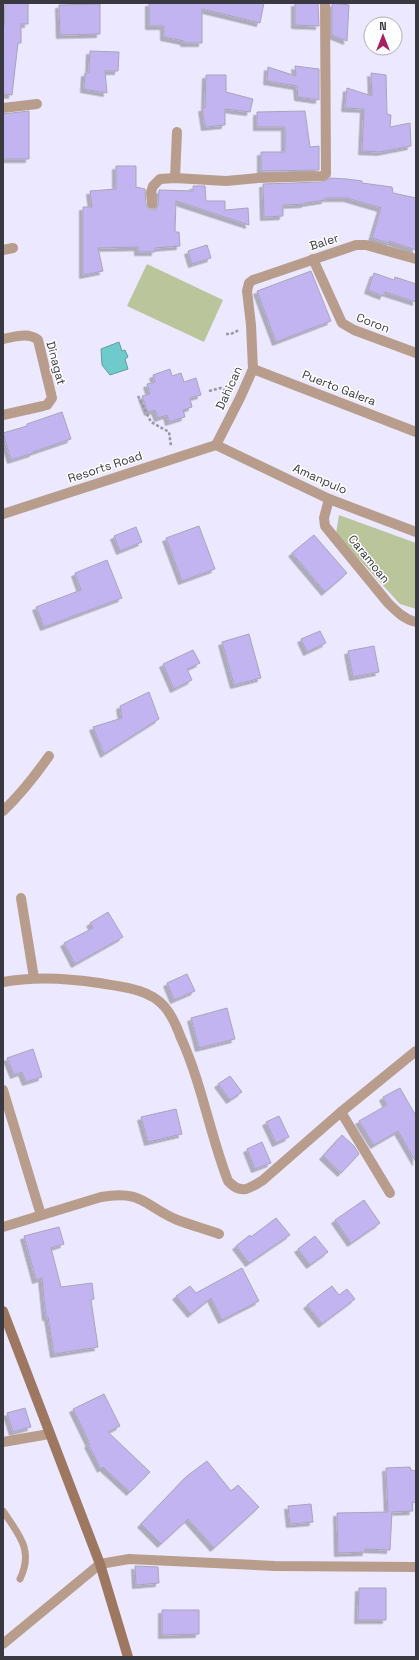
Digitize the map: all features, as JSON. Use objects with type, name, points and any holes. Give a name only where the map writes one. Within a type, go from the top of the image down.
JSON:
[{"type":"street","points":[[152,204],[151,192],[155,183],[160,179],[175,178],[226,181],[258,178],[322,176],[326,174],[325,3]]},
{"type":"street","points":[[3,108],[37,104]]},
{"type":"street","points":[[175,178],[177,132]]},
{"type":"street","name":"Baler","points":[[247,291],[249,283],[253,280],[356,245],[362,245],[416,259]]},
{"type":"street","name":"Coron","points":[[313,259],[342,323],[354,330],[416,353]]},
{"type":"street","name":"Dahican","points":[[216,445],[253,369],[251,324],[247,291]]},
{"type":"street","name":"Dinagat","points":[[3,339],[24,335],[33,336],[38,340],[52,398],[47,405],[3,415]]},
{"type":"street","name":"Puerto Galera","points":[[253,369],[416,432]]},
{"type":"street","name":"Resorts Road","points":[[3,514],[216,445]]},
{"type":"street","name":"Amanpulo","points":[[216,445],[329,499],[416,532]]},
{"type":"street","name":"Caramoan","points":[[329,499],[324,518],[325,526],[388,603],[399,614],[410,621],[416,622]]},
{"type":"street","points":[[3,811],[16,799],[49,756]]},
{"type":"street","points":[[21,898],[34,978]]},
{"type":"street","points":[[3,982],[34,978],[57,978],[88,981],[135,989],[150,995],[164,1005],[187,1050],[228,1182],[234,1188],[242,1190],[251,1188],[262,1180],[341,1112],[416,1051]]},
{"type":"street","points":[[3,1090],[41,1215]]},
{"type":"street","points":[[341,1112],[390,1193]]},
{"type":"street","points":[[3,1227],[101,1197],[129,1195],[142,1199],[174,1218],[219,1234]]},
{"type":"street","points":[[3,1311],[100,1564],[128,1657]]},
{"type":"street","points":[[3,1442],[49,1434]]},
{"type":"street","points":[[3,1644],[100,1564],[129,1559],[260,1565],[416,1568]]},
{"type":"lane","points":[[3,1511],[22,1539],[24,1546],[26,1560],[20,1579]]},
{"type":"path","points":[[209,391],[221,388],[240,398]]},
{"type":"path","points":[[138,396],[151,422],[169,432],[174,458]]},
{"type":"shaded area","points":[[147,264],[223,300],[204,342],[127,306]]},
{"type":"shaded area","points":[[119,342],[122,351],[125,350],[128,357],[125,359],[128,369],[110,375],[102,365],[101,349]]},
{"type":"shaded area","points":[[339,515],[416,543],[416,609],[400,604],[336,534]]},
{"type":"building","points":[[5,3],[28,3],[28,24],[21,24],[21,43],[18,43],[12,95],[3,94],[3,27]]},
{"type":"building","points":[[149,3],[264,3],[260,23],[202,9],[202,43],[184,43],[184,41],[164,37],[164,26],[149,26]]},
{"type":"building","points":[[295,3],[318,3],[319,26],[295,25]]},
{"type":"building","points":[[332,3],[349,5],[347,41],[332,35]]},
{"type":"building","points":[[100,4],[100,34],[60,35],[59,5]]},
{"type":"building","points":[[90,51],[119,52],[118,71],[105,71],[107,93],[84,89],[85,73],[89,73]]},
{"type":"building","points":[[295,66],[319,69],[319,100],[298,97],[297,86],[267,81],[268,67],[296,76]]},
{"type":"building","points":[[371,73],[386,75],[387,114],[391,115],[390,127],[410,123],[411,146],[380,152],[362,151],[364,109],[345,108],[347,88],[372,96]]},
{"type":"building","points":[[206,75],[226,75],[226,92],[253,99],[250,112],[225,109],[225,125],[205,127],[202,108],[205,108]]},
{"type":"building","points":[[29,111],[29,159],[3,159],[3,114]]},
{"type":"building","points":[[305,111],[310,147],[319,146],[319,170],[261,171],[261,152],[285,152],[285,127],[257,127],[257,112]]},
{"type":"building","points":[[116,166],[136,166],[136,187],[145,189],[146,205],[150,210],[155,210],[158,206],[159,190],[193,191],[193,186],[205,186],[206,201],[225,201],[225,210],[248,208],[249,225],[176,201],[175,232],[179,232],[180,246],[155,248],[155,252],[138,252],[138,247],[98,248],[103,271],[83,275],[83,207],[92,207],[90,191],[116,189]]},
{"type":"building","points":[[331,178],[362,181],[362,183],[392,187],[393,193],[416,198],[416,250],[389,241],[389,243],[372,238],[381,208],[347,198],[325,198],[325,200],[305,204],[283,205],[283,216],[264,217],[263,184],[322,182]]},
{"type":"building","points":[[207,245],[211,258],[192,264],[188,251]]},
{"type":"building","points":[[311,271],[331,321],[276,342],[257,291]]},
{"type":"building","points":[[374,273],[394,280],[395,277],[416,284],[416,302],[385,292],[383,296],[368,290]]},
{"type":"building","points":[[170,369],[172,376],[181,373],[184,382],[196,378],[201,395],[190,398],[192,407],[183,410],[185,417],[169,422],[167,415],[158,418],[155,410],[148,412],[142,396],[150,394],[147,384],[155,382],[153,375]]},
{"type":"building","points":[[62,412],[71,439],[11,460],[3,433],[27,426],[27,424]]},
{"type":"building","points":[[199,526],[215,569],[182,581],[166,538]]},
{"type":"building","points":[[136,527],[142,542],[120,551],[114,536]]},
{"type":"building","points":[[314,535],[347,573],[325,592],[292,553]]},
{"type":"building","points":[[107,560],[122,598],[44,627],[36,607],[81,590],[75,573]]},
{"type":"building","points":[[320,631],[326,643],[307,652],[301,639]]},
{"type":"building","points":[[249,634],[261,678],[234,685],[222,642]]},
{"type":"building","points":[[374,646],[379,672],[353,677],[348,651]]},
{"type":"building","points":[[193,650],[200,663],[187,669],[192,680],[174,689],[163,664]]},
{"type":"building","points":[[149,692],[159,719],[104,754],[93,727],[122,718],[120,706]]},
{"type":"building","points":[[108,912],[123,937],[75,964],[64,943],[93,928],[90,923]]},
{"type":"building","points":[[187,974],[195,991],[174,1000],[167,983]]},
{"type":"building","points":[[227,1008],[235,1039],[199,1048],[191,1018]]},
{"type":"building","points":[[33,1049],[42,1077],[26,1082],[22,1072],[14,1075],[7,1058]]},
{"type":"building","points":[[230,1076],[242,1092],[230,1100],[218,1084]]},
{"type":"building","points":[[400,1088],[416,1116],[416,1162],[398,1131],[374,1145],[359,1121],[387,1105],[383,1097]]},
{"type":"building","points":[[176,1109],[182,1134],[148,1142],[141,1117]]},
{"type":"building","points":[[279,1116],[289,1137],[276,1143],[266,1122]]},
{"type":"building","points":[[342,1135],[354,1146],[359,1154],[341,1173],[323,1156]]},
{"type":"building","points":[[262,1142],[271,1163],[255,1169],[247,1149]]},
{"type":"building","points":[[364,1200],[380,1223],[351,1243],[335,1220]]},
{"type":"building","points":[[276,1218],[290,1235],[249,1263],[236,1246],[250,1235],[251,1237]]},
{"type":"building","points":[[59,1227],[64,1244],[51,1248],[61,1287],[92,1283],[94,1299],[91,1300],[98,1347],[54,1354],[48,1317],[46,1317],[42,1278],[36,1280],[24,1236]]},
{"type":"building","points":[[315,1236],[328,1252],[310,1265],[298,1249]]},
{"type":"building","points":[[242,1268],[259,1301],[222,1320],[211,1298],[191,1314],[176,1296],[190,1286],[196,1293]]},
{"type":"building","points":[[332,1286],[339,1295],[347,1289],[355,1299],[322,1324],[307,1305]]},
{"type":"building","points":[[104,1394],[120,1426],[108,1432],[150,1472],[130,1492],[103,1467],[101,1469],[88,1444],[90,1444],[73,1409]]},
{"type":"building","points":[[25,1408],[31,1427],[13,1432],[7,1413]]},
{"type":"building","points":[[207,1461],[231,1491],[238,1485],[259,1507],[214,1548],[188,1519],[161,1544],[141,1524],[187,1476]]},
{"type":"building","points":[[410,1467],[411,1470],[416,1471],[416,1503],[412,1502],[413,1511],[392,1512],[390,1550],[365,1549],[366,1552],[338,1553],[337,1513],[388,1512],[386,1468]]},
{"type":"building","points":[[311,1504],[313,1522],[290,1524],[288,1506]]},
{"type":"building","points":[[135,1566],[158,1567],[159,1583],[136,1585]]},
{"type":"building","points":[[359,1588],[386,1588],[386,1620],[358,1620]]},
{"type":"building","points":[[162,1610],[199,1610],[199,1634],[162,1635]]}]
